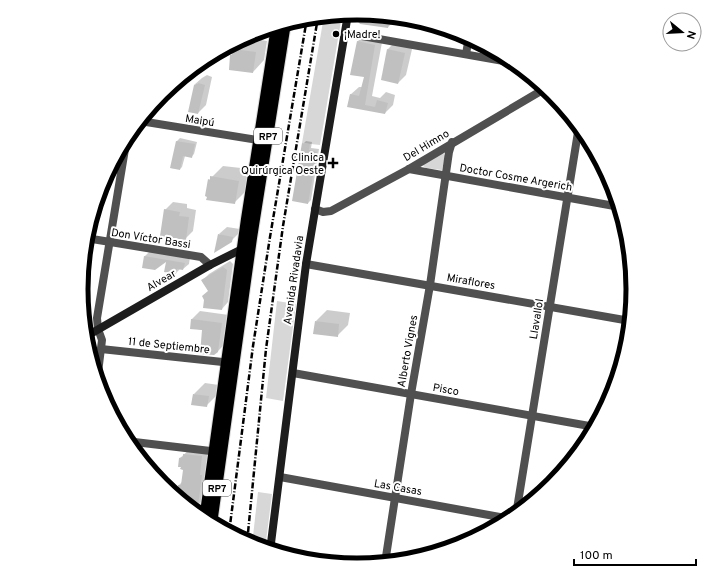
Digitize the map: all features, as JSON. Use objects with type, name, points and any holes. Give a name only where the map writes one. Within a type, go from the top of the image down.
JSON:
[{"type":"main road","name":"RP7","points":[[246,249],[285,30]]},
{"type":"main road","name":"RP7","points":[[205,513],[217,452],[230,363],[246,249],[258,140],[275,32]]},
{"type":"main road","name":"RP7","points":[[212,517],[217,452]]},
{"type":"street","name":"Avenida Rivadavia","points":[[271,545],[306,264],[347,21]]},
{"type":"street","points":[[345,33],[497,59]]},
{"type":"street","points":[[466,54],[468,44]]},
{"type":"street","name":"Del Himno","points":[[315,209],[323,212],[331,211],[409,169],[452,142],[540,92]]},
{"type":"street","name":"Maipú","points":[[146,122],[258,140]]},
{"type":"street","name":"Llavallol","points":[[517,506],[577,134]]},
{"type":"street","name":"Alberto Vignes","points":[[386,557],[452,142]]},
{"type":"street","points":[[99,366],[102,337],[98,329],[97,318],[124,155]]},
{"type":"street","name":"Doctor Cosme Argerich","points":[[409,169],[613,206]]},
{"type":"street","name":"Don Víctor Bassi","points":[[93,239],[202,257],[210,265]]},
{"type":"street","name":"Alvear","points":[[91,333],[210,265],[246,249]]},
{"type":"street","name":"Miraflores","points":[[306,264],[625,320]]},
{"type":"street","name":"11 de Septiembre","points":[[101,349],[230,363]]},
{"type":"street","name":"Pisco","points":[[293,373],[589,426]]},
{"type":"street","points":[[135,442],[217,452]]},
{"type":"street","name":"Las Casas","points":[[280,477],[502,517]]},
{"type":"shaded area","points":[[341,21],[320,145],[302,143],[323,22]]},
{"type":"shaded area","points":[[443,153],[445,156],[442,170],[426,168],[423,166],[424,164]]},
{"type":"shaded area","points":[[277,301],[296,304],[283,401],[266,398]]},
{"type":"shaded area","points":[[258,492],[272,494],[266,543],[253,537]]},
{"type":"building","points":[[357,20],[389,22],[388,28],[360,24]]},
{"type":"building","points":[[357,41],[375,45],[365,105],[375,107],[377,100],[388,103],[385,114],[347,107],[350,94],[359,96],[364,77],[350,75]]},
{"type":"building","points":[[235,49],[256,52],[253,73],[229,70],[230,55],[232,55],[233,51]]},
{"type":"building","points":[[387,49],[405,53],[398,84],[381,80]]},
{"type":"building","points":[[198,83],[205,85],[198,114],[188,112],[194,85]]},
{"type":"building","points":[[176,141],[195,144],[192,158],[183,156],[180,170],[170,168]]},
{"type":"building","points":[[302,143],[310,144],[309,150],[317,152],[308,204],[292,201]]},
{"type":"building","points":[[210,176],[239,181],[235,204],[206,200],[207,197],[205,196],[208,179],[210,180]]},
{"type":"building","points":[[164,209],[180,212],[179,216],[189,217],[186,240],[160,236]]},
{"type":"building","points":[[218,234],[233,237],[232,242],[214,253]]},
{"type":"building","points":[[144,256],[185,263],[183,270],[177,269],[176,274],[164,272],[166,262],[155,270],[142,268]]},
{"type":"building","points":[[223,267],[227,270],[222,310],[203,308],[204,300],[202,296],[208,291],[201,280]]},
{"type":"building","points":[[191,319],[222,323],[218,352],[214,355],[200,354],[202,330],[190,329]]},
{"type":"building","points":[[315,321],[339,324],[338,337],[313,334]]},
{"type":"building","points":[[193,394],[209,396],[207,407],[191,405]]},
{"type":"building","points":[[183,454],[202,456],[200,475],[202,475],[198,506],[177,490],[178,485],[181,485],[183,470],[180,469],[181,467],[178,467],[179,458],[183,457]]},
{"type":"railway","points":[[248,535],[266,349],[283,226],[317,23]]},
{"type":"railway","points":[[230,527],[253,346],[306,25]]},
{"type":"place","name":"¡Madre!","points":[[336,34]]},
{"type":"place","name":"Clinica Quirúrgica Oeste","points":[[333,163]]}]
